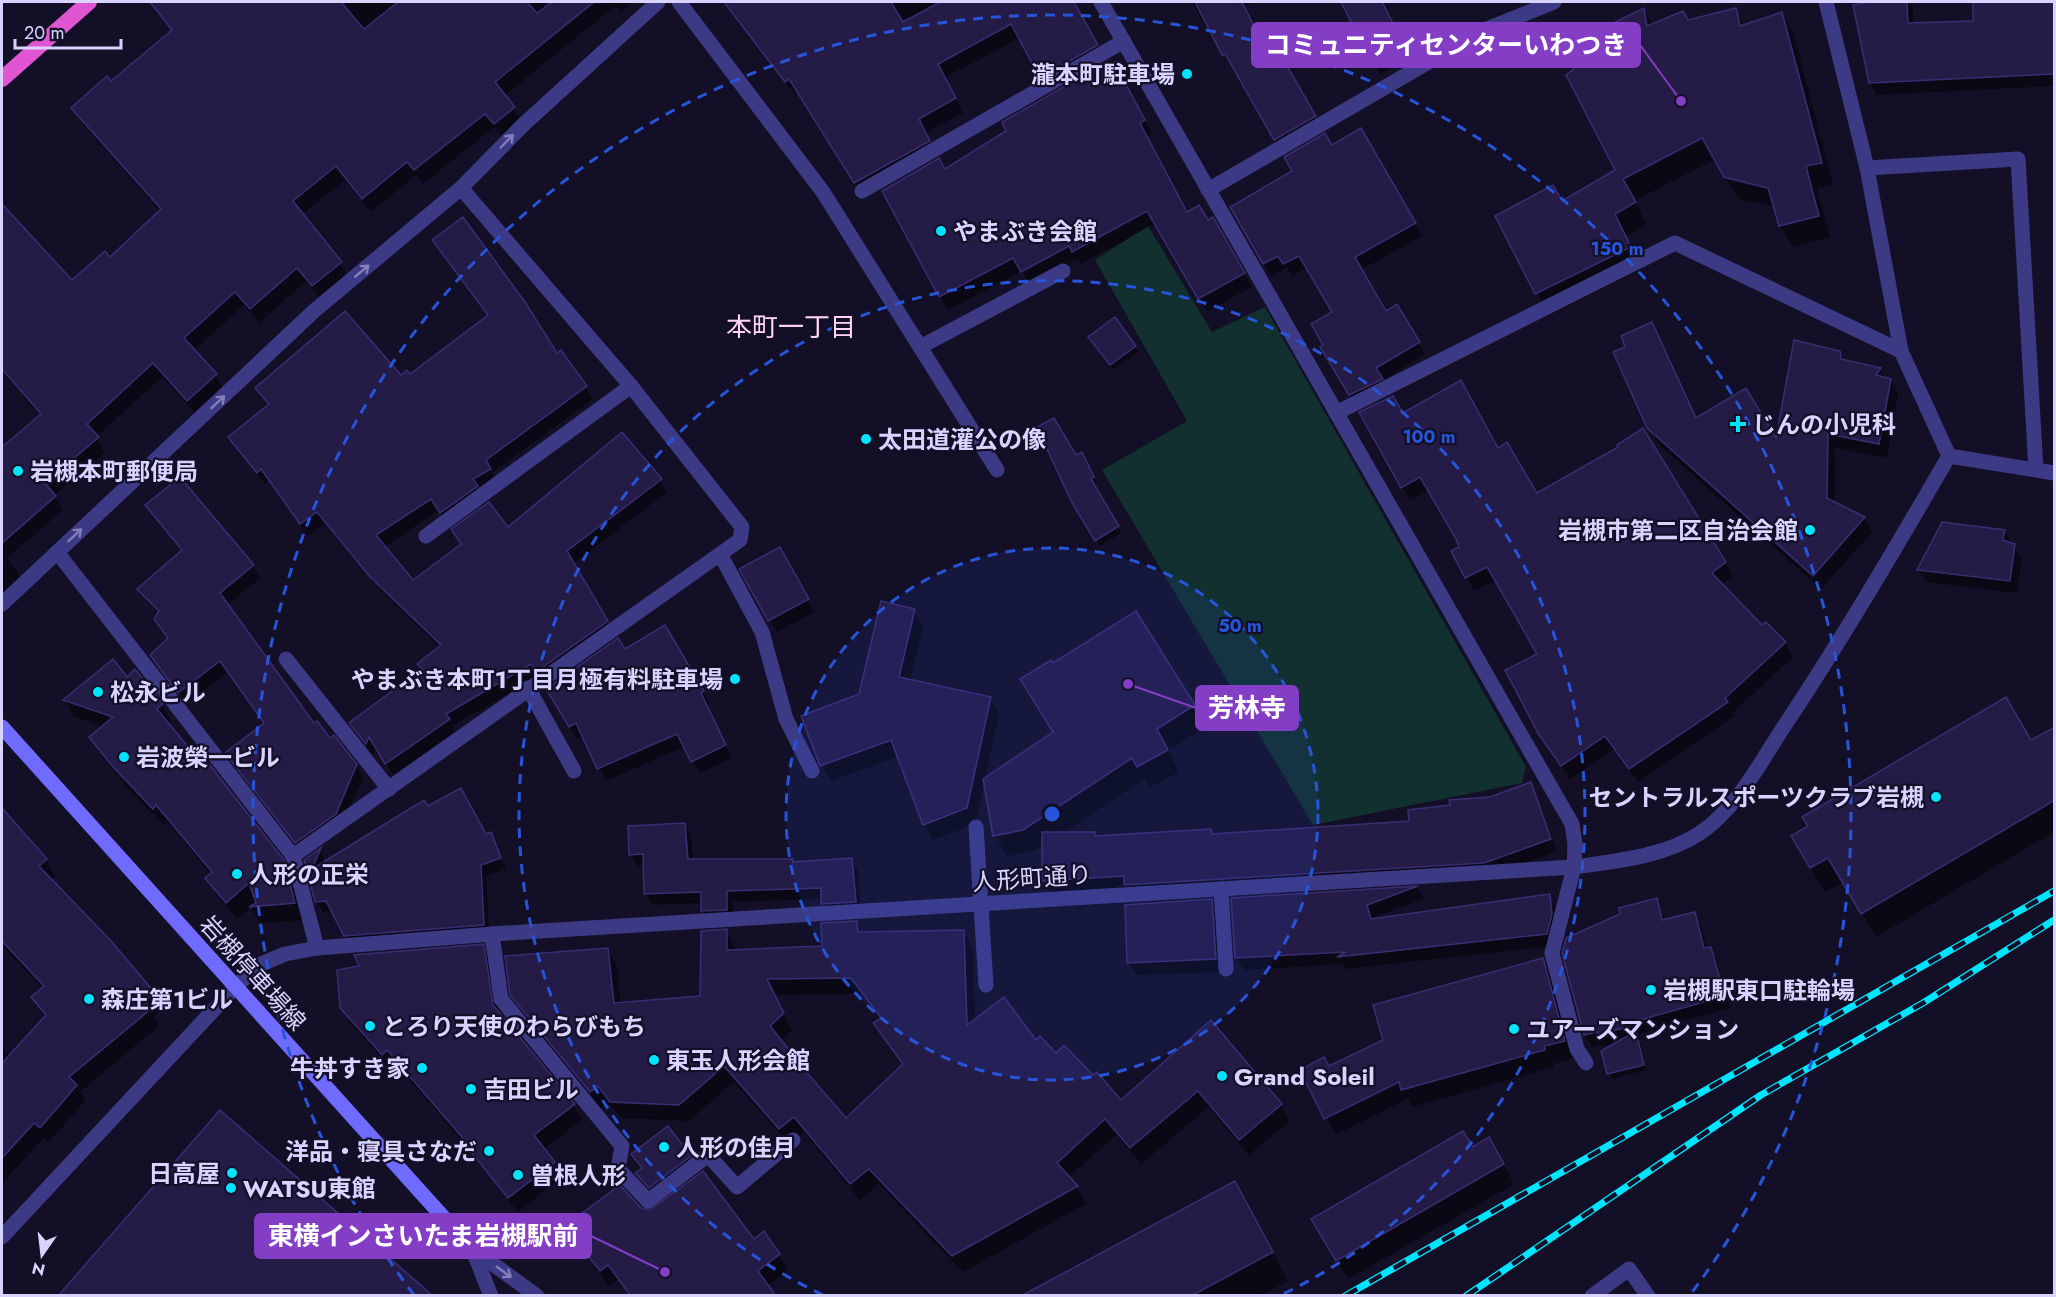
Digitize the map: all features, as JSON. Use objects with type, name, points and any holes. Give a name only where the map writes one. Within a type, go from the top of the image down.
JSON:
[{"type":"highway","points":[[2,79],[89,2]]},
{"type":"main road","name":"岩槻停車場線","points":[[2,727],[471,1248]]},
{"type":"street","points":[[2,604],[314,311],[461,188],[523,124],[658,2]]},
{"type":"street","points":[[680,2],[823,192],[997,470]]},
{"type":"street","points":[[1101,2],[1572,824],[1574,867],[1552,953],[1577,1049],[1586,1063]]},
{"type":"street","points":[[1208,190],[1482,31],[1554,2]]},
{"type":"street","points":[[1826,2],[1867,168],[1901,351],[1949,456],[2055,472]]},
{"type":"street","points":[[862,191],[1124,41]]},
{"type":"street","points":[[1867,168],[2018,159],[2036,470]]},
{"type":"street","points":[[293,856],[740,540],[742,527],[631,386],[461,188]]},
{"type":"street","points":[[1336,413],[1675,243],[1901,351]]},
{"type":"street","points":[[920,347],[1063,271]]},
{"type":"street","points":[[426,536],[631,386]]},
{"type":"street","name":"人形町通り","points":[[2,1237],[235,987],[259,965],[285,954],[317,948],[492,934],[1574,867],[1633,858],[1675,844],[1700,833],[1725,809],[1754,771],[1842,639],[1949,456]]},
{"type":"street","points":[[57,552],[293,856],[317,948]]},
{"type":"street","points":[[720,554],[762,632],[786,719],[812,771]]},
{"type":"street","points":[[286,660],[389,789]]},
{"type":"street","points":[[528,688],[574,771]]},
{"type":"street","points":[[976,827],[986,985]]},
{"type":"street","points":[[1221,888],[1226,969]]},
{"type":"street","points":[[492,934],[501,999],[622,1146],[618,1170],[648,1201],[708,1155],[737,1187],[793,1140]]},
{"type":"street","points":[[471,1248],[491,1296]]},
{"type":"street","points":[[471,1248],[537,1296]]},
{"type":"street","points":[[1592,1296],[1629,1269],[1648,1296]]},
{"type":"green space","points":[[1148,226],[1212,332],[1265,307],[1526,767],[1522,783],[1313,825],[1102,470],[1187,421],[1095,260]]},
{"type":"building","points":[[150,2],[341,2],[364,29],[398,2],[527,2],[537,13],[552,2],[594,2],[495,82],[515,107],[494,124],[485,114],[414,170],[407,162],[362,199],[336,166],[293,201],[342,262],[312,286],[297,268],[250,309],[235,292],[184,338],[217,374],[187,401],[153,363],[87,424],[99,437],[45,483],[56,496],[2,543],[2,447],[41,414],[2,369],[2,204],[72,280],[105,251],[110,257],[161,209],[71,108],[107,76],[111,81],[172,30]]},
{"type":"building","points":[[724,2],[891,2],[903,22],[940,2],[1074,2],[1098,45],[1040,78],[1011,24],[938,64],[956,98],[919,119],[930,141],[854,183],[789,79],[785,82]]},
{"type":"building","points":[[1195,2],[1242,2],[1264,46],[1273,42],[1316,116],[1274,140],[1225,54],[1222,55]]},
{"type":"building","points":[[1341,2],[1382,2],[1405,47],[1372,62]]},
{"type":"building","points":[[1870,2],[1907,2],[1908,23],[1973,21],[1973,2],[2055,2],[2055,74],[1869,83],[1853,5]]},
{"type":"building","points":[[1644,8],[1647,26],[1683,11],[1688,20],[1736,8],[1740,26],[1782,12],[1822,163],[1806,166],[1819,216],[1779,226],[1768,188],[1724,177],[1702,138],[1623,179],[1636,202],[1615,214],[1631,247],[1535,294],[1495,216],[1553,185],[1562,201],[1615,170],[1566,75],[1577,66],[1564,47]]},
{"type":"building","points":[[1107,62],[1109,65],[1114,62],[1145,120],[1140,123],[1187,212],[1199,205],[1208,220],[1213,217],[1245,273],[1198,299],[1147,211],[1072,252],[1069,246],[1021,272],[1013,258],[939,297],[882,191],[939,158],[945,169],[1006,131],[1002,122]]},
{"type":"building","points":[[1361,128],[1416,223],[1355,257],[1386,311],[1397,304],[1420,342],[1376,368],[1383,379],[1349,395],[1320,347],[1323,345],[1311,324],[1332,312],[1299,256],[1283,264],[1278,256],[1263,264],[1230,207],[1292,171],[1284,157],[1325,133],[1332,145]]},
{"type":"building","points":[[463,217],[525,302],[557,353],[561,350],[587,386],[486,460],[491,469],[473,479],[478,486],[440,513],[431,499],[376,535],[413,580],[461,544],[451,529],[489,502],[508,527],[622,432],[662,479],[567,551],[608,621],[536,672],[531,664],[446,714],[450,719],[385,764],[369,737],[366,744],[349,723],[422,669],[417,664],[441,645],[370,577],[317,512],[300,524],[261,469],[257,473],[228,437],[269,404],[255,388],[345,311],[401,375],[407,370],[410,374],[488,315],[432,240]]},
{"type":"building","points":[[1115,317],[1136,346],[1110,365],[1088,337]]},
{"type":"building","points":[[1652,322],[1696,418],[1746,388],[1776,438],[1794,340],[1840,351],[1841,359],[1881,368],[1876,375],[1891,379],[1879,444],[1828,434],[1827,498],[1865,517],[1813,576],[1647,428],[1613,352],[1625,347],[1621,336]]},
{"type":"building","points":[[1461,380],[1498,448],[1507,442],[1537,493],[1618,447],[1617,445],[1643,428],[1726,562],[1712,573],[1762,625],[1766,622],[1786,642],[1725,698],[1728,702],[1629,769],[1605,736],[1561,766],[1538,733],[1505,670],[1537,654],[1487,567],[1465,578],[1451,551],[1459,547],[1456,539],[1420,477],[1401,488],[1359,412],[1393,396],[1403,413]]},
{"type":"building","points":[[1054,418],[1076,455],[1082,452],[1094,477],[1091,479],[1119,526],[1095,541],[1071,501],[1037,427]]},
{"type":"building","points":[[180,477],[254,565],[220,593],[314,723],[317,721],[330,738],[334,735],[357,764],[336,814],[295,843],[225,753],[264,723],[220,661],[178,693],[150,655],[168,638],[154,619],[159,611],[137,589],[182,550],[145,505]]},
{"type":"building","points":[[1942,522],[2005,530],[2003,540],[2015,544],[2010,581],[1917,570]]},
{"type":"building","points":[[780,547],[809,599],[768,621],[739,569]]},
{"type":"building","points":[[881,601],[915,609],[899,677],[991,697],[967,808],[923,825],[891,740],[820,766],[801,716],[859,694]]},
{"type":"building","points":[[1136,611],[1195,705],[1157,729],[1168,750],[1137,767],[1132,758],[1023,830],[993,836],[983,779],[1053,732],[1020,679],[1051,660],[1053,663]]},
{"type":"building","points":[[665,625],[704,691],[701,693],[726,745],[691,762],[677,734],[597,769],[576,723],[569,727],[546,689],[618,638],[625,649]]},
{"type":"building","points":[[113,659],[127,677],[135,669],[163,704],[157,709],[189,748],[207,766],[209,764],[284,860],[295,903],[249,907],[256,903],[249,883],[226,903],[205,878],[212,872],[156,805],[153,809],[113,767],[89,737],[113,717],[63,700]]},
{"type":"building","points":[[2006,697],[2031,740],[2055,727],[2055,800],[1861,914],[1828,858],[1810,868],[1791,836],[1808,826],[1802,817]]},
{"type":"building","points":[[1531,782],[1551,839],[1484,863],[1124,885],[1124,876],[1042,881],[1042,832],[1095,832],[1095,836],[1211,829],[1212,834],[1409,821],[1408,810],[1450,805],[1449,800],[1490,797]]},
{"type":"building","points":[[461,788],[486,834],[491,832],[501,858],[481,865],[484,925],[344,936],[326,901],[315,902],[304,860],[321,848],[312,869],[424,800],[428,806]]},
{"type":"building","points":[[2,808],[47,859],[39,866],[112,942],[155,993],[145,1001],[151,1009],[69,1077],[77,1085],[40,1128],[34,1123],[2,1158],[2,1063],[46,1015],[31,997],[44,986],[2,941]]},
{"type":"building","points":[[685,823],[688,859],[793,859],[793,862],[852,858],[856,902],[821,904],[821,888],[727,891],[727,910],[701,911],[701,892],[644,894],[643,854],[629,855],[628,826]]},
{"type":"building","points":[[1418,886],[1367,905],[1371,919],[1550,894],[1552,914],[1547,934],[1337,957],[1346,952],[1235,958],[1231,898]]},
{"type":"building","points":[[1657,898],[1662,920],[1695,912],[1704,948],[1711,947],[1725,996],[1633,1022],[1634,1025],[1598,1035],[1597,1032],[1584,1035],[1562,953],[1566,938],[1620,914],[1619,908]]},
{"type":"building","points":[[1212,899],[1216,959],[1127,963],[1125,905]]},
{"type":"building","points":[[857,921],[858,932],[964,930],[967,1025],[1004,997],[1036,1040],[1040,1036],[1056,1053],[1064,1045],[1093,1075],[1097,1072],[1121,1100],[1211,1020],[1282,1104],[1239,1140],[1198,1091],[1130,1148],[1105,1119],[1057,1163],[1078,1186],[952,1256],[869,1169],[850,1184],[794,1117],[779,1129],[724,1066],[679,1105],[610,1102],[598,1086],[590,1092],[510,995],[505,956],[608,948],[614,1003],[700,996],[701,931],[727,929],[727,950],[822,946],[821,923]],"holes":[[[851,978],[881,1018],[873,1023],[903,1064],[846,1118],[770,1026],[784,1013],[767,979]]]},
{"type":"building","points":[[484,944],[493,1005],[575,1104],[534,1135],[555,1162],[508,1198],[471,1152],[473,1150],[387,1050],[382,1055],[340,1008],[337,970],[359,966],[354,955]]},
{"type":"building","points":[[1543,958],[1565,1041],[1544,1046],[1545,1050],[1401,1090],[1399,1082],[1324,1119],[1300,1070],[1324,1057],[1329,1066],[1383,1040],[1373,1005]]},
{"type":"building","points":[[1636,1031],[1644,1065],[1607,1074],[1601,1051]]},
{"type":"building","name":"WATSU東館","points":[[220,1110],[433,1296],[58,1296]]},
{"type":"building","points":[[668,1126],[691,1156],[649,1188],[635,1173],[642,1168],[631,1154]]},
{"type":"building","points":[[1463,1131],[1473,1147],[1489,1137],[1504,1164],[1336,1261],[1311,1219]]},
{"type":"building","points":[[703,1171],[754,1239],[764,1231],[780,1254],[758,1271],[776,1296],[631,1296],[608,1265],[600,1271],[565,1226],[620,1185],[641,1208],[650,1210]]},
{"type":"building","points":[[1235,1181],[1273,1252],[1191,1296],[1021,1296]]},
{"type":"railway","points":[[1345,1296],[2054,891]]},
{"type":"railway","points":[[1466,1296],[1761,1095],[1923,1003],[2054,920]]},
{"type":"place","name":"瀧本町駐車場","points":[[1187,74]]},
{"type":"place","name":"コミュニティセンターいわつき","points":[[1681,101]]},
{"type":"place","name":"やまぶき会館","points":[[941,231]]},
{"type":"place","name":"じんの小児科","points":[[1738,424]]},
{"type":"place","name":"太田道灌公の像","points":[[866,439]]},
{"type":"place","name":"岩槻本町郵便局","points":[[18,471]]},
{"type":"place","name":"岩槻市第二区自治会館","points":[[1810,530]]},
{"type":"place","name":"やまぶき本町1丁目月極有料駐車場","points":[[735,679]]},
{"type":"place","name":"芳林寺","points":[[1128,684]]},
{"type":"place","name":"松永ビル","points":[[98,692]]},
{"type":"place","name":"岩波榮一ビル","points":[[124,757]]},
{"type":"place","name":"セントラルスポーツクラブ岩槻","points":[[1936,797]]},
{"type":"place","name":"人形の正栄","points":[[237,874]]},
{"type":"place","name":"岩槻駅東口駐輪場","points":[[1651,990]]},
{"type":"place","name":"森庄第1ビル","points":[[89,999]]},
{"type":"place","name":"とろり天使のわらびもち","points":[[370,1026]]},
{"type":"place","name":"ユアーズマンション","points":[[1514,1029]]},
{"type":"place","name":"東玉人形会館","points":[[654,1060]]},
{"type":"place","name":"牛丼すき家","points":[[422,1068]]},
{"type":"place","name":"Grand Soleil","points":[[1222,1076]]},
{"type":"place","name":"吉田ビル","points":[[471,1089]]},
{"type":"place","name":"人形の佳月","points":[[664,1147]]},
{"type":"place","name":"洋品・寝具さなだ","points":[[489,1151]]},
{"type":"place","name":"日高屋","points":[[232,1173]]},
{"type":"place","name":"曽根人形","points":[[518,1175]]},
{"type":"place","name":"WATSU東館","points":[[231,1188]]},
{"type":"place","name":"東横インさいたま岩槻駅前","points":[[665,1272]]},
{"type":"district","name":"本町一丁目","points":[[791,327]]}]
